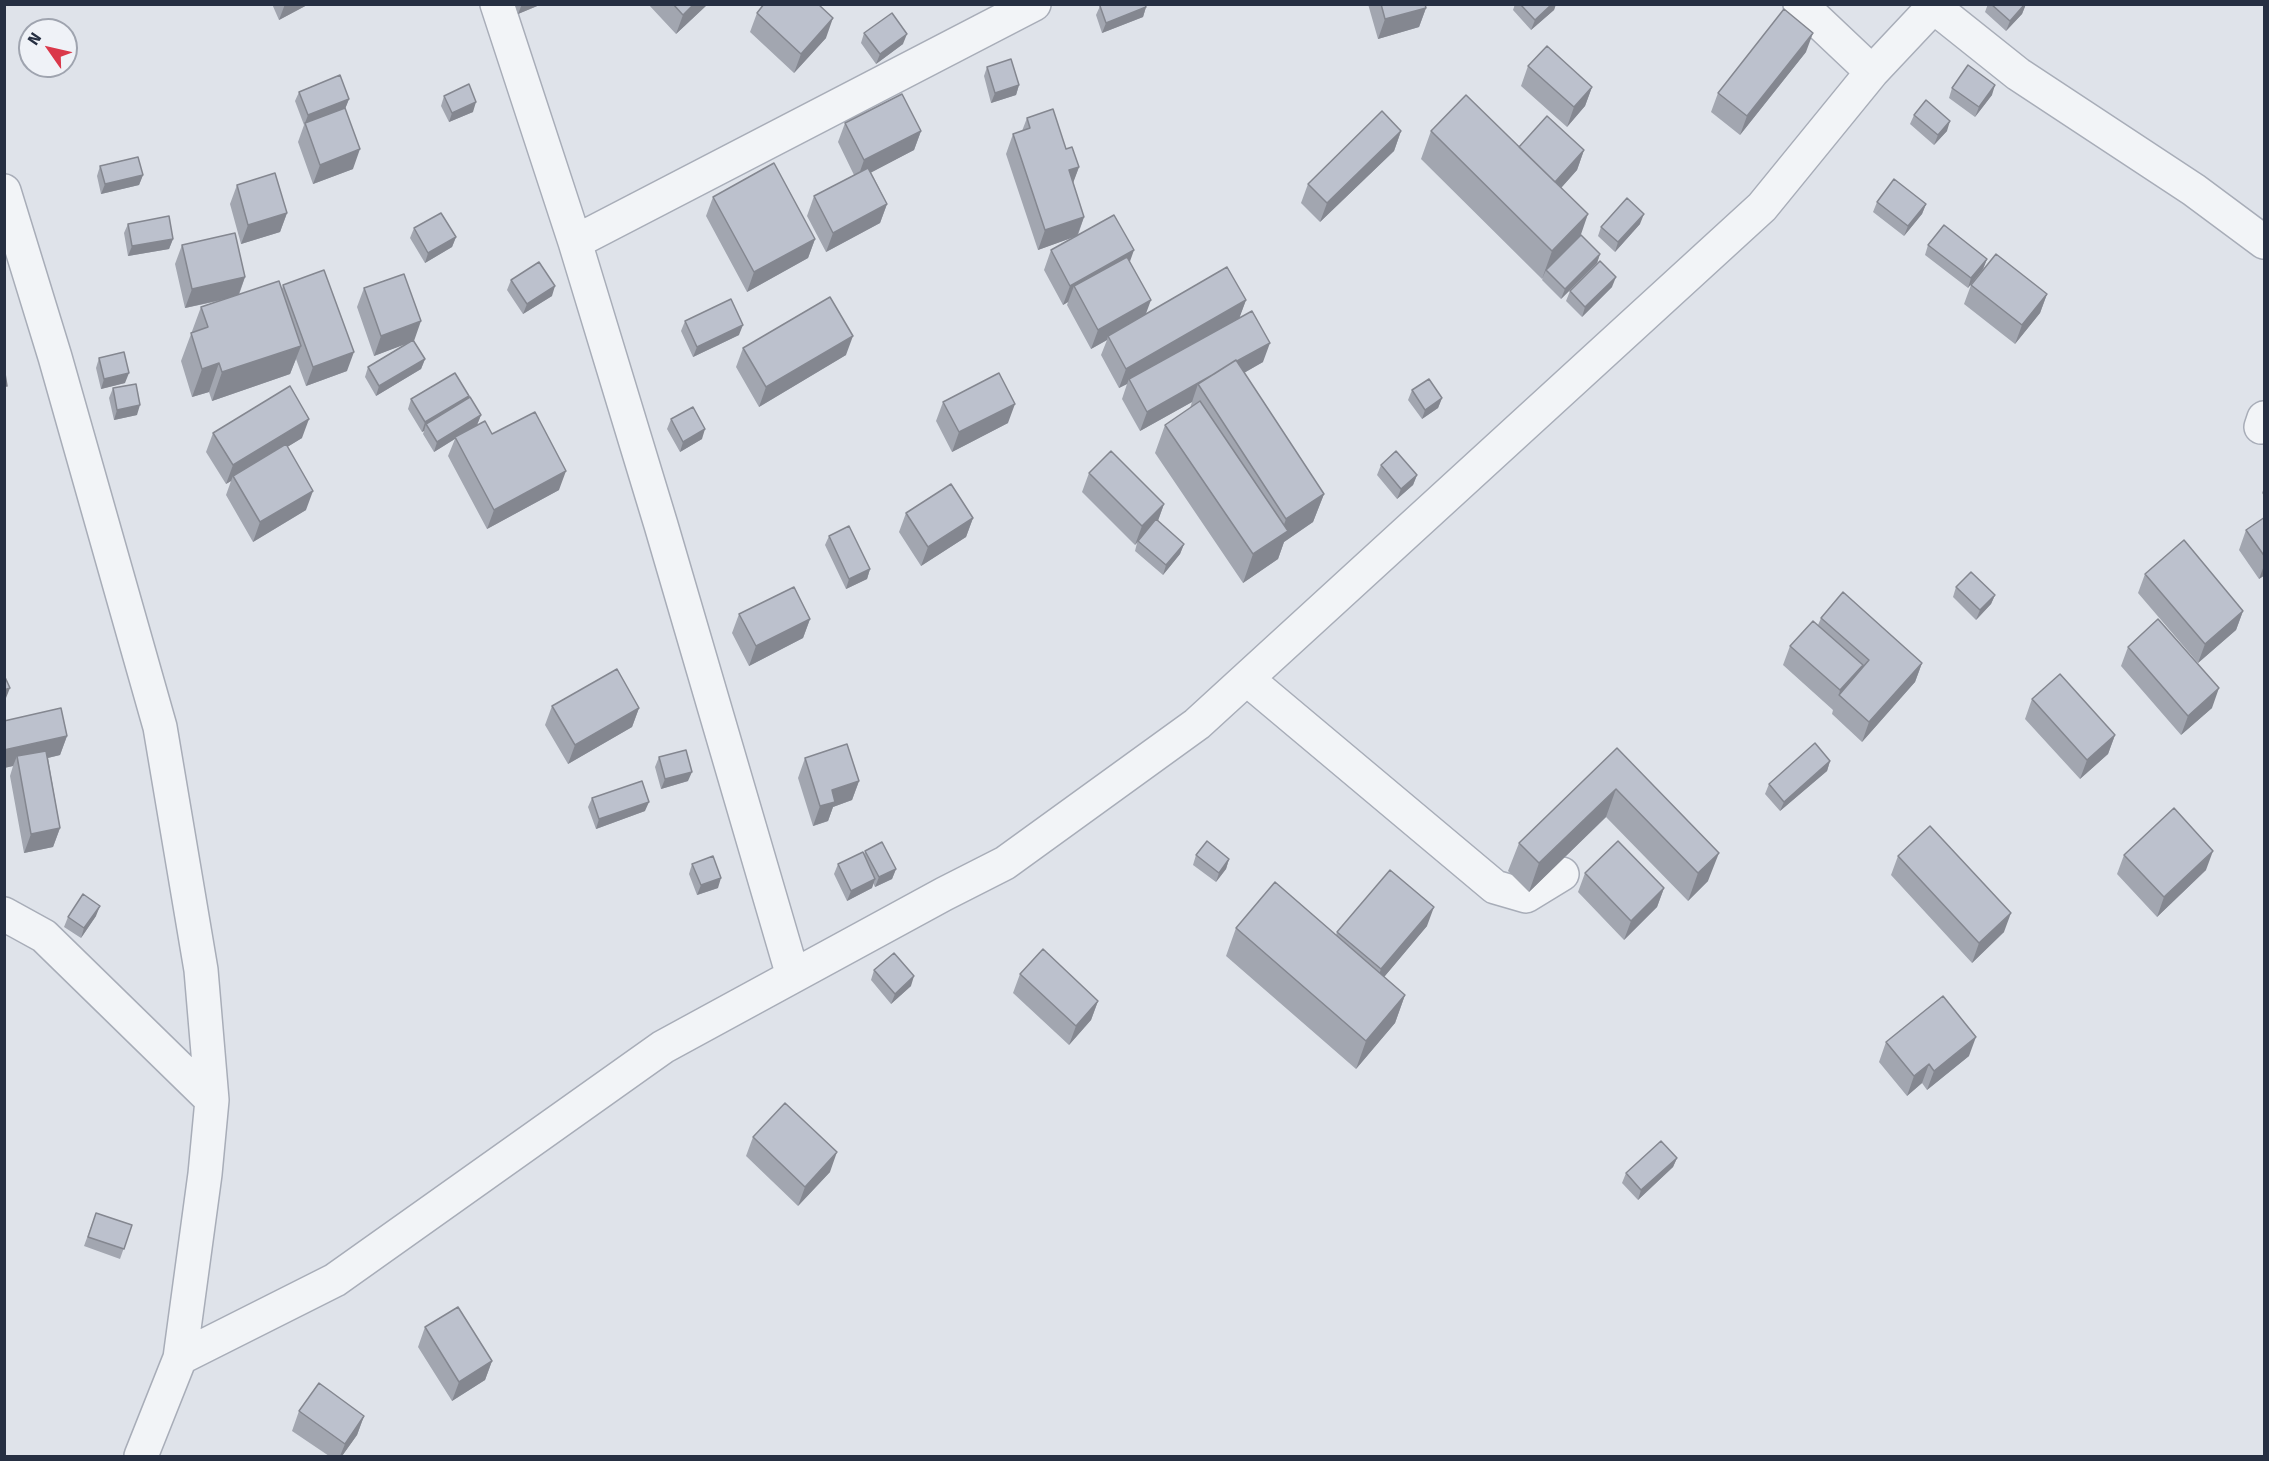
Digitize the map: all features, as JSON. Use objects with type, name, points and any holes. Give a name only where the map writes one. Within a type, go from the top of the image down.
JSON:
[{"type":"street","points":[[497,4],[575,242],[661,525],[793,976]]},
{"type":"street","points":[[575,242],[1034,4]]},
{"type":"street","points":[[1800,4],[1872,72]]},
{"type":"street","points":[[180,1358],[335,1280],[663,1047],[1005,863],[1197,724],[1762,207],[1872,72],[1935,6],[2018,74],[2194,190],[2265,242]]},
{"type":"street","points":[[4,191],[55,357],[160,727],[201,970],[212,1100],[205,1174],[180,1358],[141,1456]]},
{"type":"street","points":[[1247,679],[1495,887],[1526,896],[1562,874]]},
{"type":"street","points":[[4,915],[44,936],[212,1100]]},
{"type":"building","points":[[673,4],[694,4],[683,15]]},
{"type":"building","points":[[764,4],[818,4],[833,18],[801,54],[757,13]]},
{"type":"building","points":[[1103,4],[1145,4],[1146,7],[1106,23],[1100,6]]},
{"type":"building","points":[[1381,4],[1425,4],[1426,8],[1385,19]]},
{"type":"building","points":[[1520,4],[1552,4],[1535,20]]},
{"type":"building","points":[[1991,4],[2025,4],[2010,21]]},
{"type":"building","points":[[1784,9],[1813,33],[1747,116],[1718,93]]},
{"type":"building","points":[[892,13],[907,34],[880,54],[864,33]]},
{"type":"building","points":[[1547,46],[1592,87],[1574,107],[1528,66]]},
{"type":"building","points":[[1011,59],[1019,85],[995,93],[987,67]]},
{"type":"building","points":[[1968,65],[1995,85],[1979,107],[1952,88]]},
{"type":"building","points":[[340,75],[349,99],[308,115],[299,92]]},
{"type":"building","points":[[469,84],[476,102],[452,113],[444,96]]},
{"type":"building","points":[[902,94],[921,131],[864,160],[845,123]]},
{"type":"building","points":[[1466,95],[1588,214],[1552,251],[1431,131]]},
{"type":"building","points":[[1926,100],[1950,121],[1938,135],[1914,115]]},
{"type":"building","points":[[345,108],[360,149],[320,165],[305,123]]},
{"type":"building","points":[[1053,109],[1066,149],[1072,147],[1079,167],[1069,170],[1084,217],[1045,230],[1013,134],[1030,128],[1027,118]]},
{"type":"building","points":[[1382,111],[1401,131],[1327,203],[1308,184]]},
{"type":"building","points":[[1547,116],[1584,150],[1555,182],[1519,147]]},
{"type":"building","points":[[138,157],[143,175],[105,184],[100,166]]},
{"type":"building","points":[[774,163],[815,239],[754,272],[713,197]]},
{"type":"building","points":[[868,168],[887,204],[833,233],[814,196]]},
{"type":"building","points":[[275,173],[287,213],[248,225],[237,185]]},
{"type":"building","points":[[1894,179],[1926,204],[1908,226],[1877,202]]},
{"type":"building","points":[[1627,198],[1644,214],[1618,242],[1601,227]]},
{"type":"building","points":[[441,213],[456,237],[428,253],[414,228]]},
{"type":"building","points":[[1114,215],[1134,250],[1070,286],[1051,250]]},
{"type":"building","points":[[169,216],[173,239],[132,246],[128,224]]},
{"type":"building","points":[[1944,225],[1987,259],[1971,278],[1928,245]]},
{"type":"building","points":[[235,233],[245,277],[192,289],[182,245]]},
{"type":"building","points":[[1581,235],[1600,254],[1565,289],[1546,270]]},
{"type":"building","points":[[1996,254],[2047,294],[2022,325],[1971,285]]},
{"type":"building","points":[[1127,257],[1151,300],[1098,330],[1074,286]]},
{"type":"building","points":[[1600,261],[1616,277],[1585,307],[1570,291]]},
{"type":"building","points":[[539,262],[555,286],[527,304],[511,280]]},
{"type":"building","points":[[1227,267],[1246,300],[1126,369],[1108,336]]},
{"type":"building","points":[[324,270],[354,352],[313,367],[283,285]]},
{"type":"building","points":[[404,274],[421,321],[381,336],[364,288]]},
{"type":"building","points":[[279,281],[301,346],[222,372],[219,363],[202,369],[191,333],[208,327],[201,307]]},
{"type":"building","points":[[830,297],[853,336],[766,387],[743,348]]},
{"type":"building","points":[[731,299],[743,325],[697,347],[685,321]]},
{"type":"building","points":[[1252,311],[1270,343],[1236,360],[1147,412],[1129,379]]},
{"type":"building","points":[[413,340],[425,359],[379,386],[368,367]]},
{"type":"building","points":[[124,352],[129,373],[104,379],[99,358]]},
{"type":"building","points":[[1236,360],[1324,494],[1286,519],[1198,384]]},
{"type":"building","points":[[4,367],[7,386],[4,386]]},
{"type":"building","points":[[455,373],[469,396],[425,422],[411,399]]},
{"type":"building","points":[[999,373],[1015,404],[959,432],[943,402]]},
{"type":"building","points":[[1429,379],[1442,398],[1425,410],[1412,390]]},
{"type":"building","points":[[136,384],[140,405],[117,410],[113,388]]},
{"type":"building","points":[[290,386],[309,419],[233,465],[213,433]]},
{"type":"building","points":[[470,397],[481,415],[437,442],[426,424]]},
{"type":"building","points":[[1200,401],[1288,531],[1253,554],[1165,425]]},
{"type":"building","points":[[693,407],[705,429],[683,442],[671,419]]},
{"type":"building","points":[[535,412],[566,471],[494,510],[455,437],[485,421],[492,434]]},
{"type":"building","points":[[286,444],[313,491],[260,522],[233,476]]},
{"type":"building","points":[[1111,451],[1164,504],[1142,526],[1089,473]]},
{"type":"building","points":[[1396,451],[1417,475],[1401,489],[1381,465]]},
{"type":"building","points":[[951,484],[973,518],[928,547],[906,513]]},
{"type":"building","points":[[2265,517],[2265,557],[2246,530]]},
{"type":"building","points":[[1156,519],[1184,544],[1166,565],[1138,541]]},
{"type":"building","points":[[849,526],[870,569],[849,579],[829,536]]},
{"type":"building","points":[[2184,540],[2243,611],[2205,644],[2145,574]]},
{"type":"building","points":[[1971,572],[1995,595],[1980,610],[1956,587]]},
{"type":"building","points":[[794,587],[810,619],[756,646],[739,614]]},
{"type":"building","points":[[1843,592],[1922,663],[1869,722],[1839,695],[1869,660],[1821,618]]},
{"type":"building","points":[[2158,619],[2219,688],[2188,716],[2128,647]]},
{"type":"building","points":[[1813,621],[1863,665],[1840,690],[1790,646]]},
{"type":"building","points":[[617,669],[639,708],[575,745],[552,706]]},
{"type":"building","points":[[2060,674],[2115,735],[2087,760],[2032,699]]},
{"type":"building","points":[[4,675],[10,688],[4,690]]},
{"type":"building","points":[[61,708],[67,736],[4,750],[4,721]]},
{"type":"building","points":[[1815,743],[1830,761],[1784,802],[1769,784]]},
{"type":"building","points":[[847,744],[859,781],[832,790],[835,802],[820,806],[805,758]]},
{"type":"building","points":[[1617,748],[1719,853],[1698,873],[1616,789],[1539,863],[1519,843]]},
{"type":"building","points":[[686,750],[692,772],[665,779],[659,757]]},
{"type":"building","points":[[46,751],[60,828],[31,834],[17,756]]},
{"type":"building","points":[[642,781],[649,802],[599,819],[592,798]]},
{"type":"building","points":[[2174,808],[2213,851],[2164,897],[2124,855]]},
{"type":"building","points":[[1930,826],[2011,913],[1979,943],[1898,856]]},
{"type":"building","points":[[1207,841],[1229,859],[1219,873],[1196,855]]},
{"type":"building","points":[[1618,841],[1664,888],[1631,921],[1585,873]]},
{"type":"building","points":[[882,842],[896,869],[879,877],[865,851]]},
{"type":"building","points":[[863,852],[875,879],[851,891],[838,864]]},
{"type":"building","points":[[713,856],[721,878],[701,885],[692,864]]},
{"type":"building","points":[[1390,870],[1434,907],[1381,969],[1337,932]]},
{"type":"building","points":[[1275,882],[1405,995],[1366,1041],[1236,928]]},
{"type":"building","points":[[83,894],[100,906],[84,928],[68,917]]},
{"type":"building","points":[[1043,949],[1098,1001],[1076,1026],[1020,974]]},
{"type":"building","points":[[894,953],[914,976],[895,994],[874,970]]},
{"type":"building","points":[[1943,996],[1976,1037],[1934,1071],[1929,1064],[1914,1076],[1886,1042]]},
{"type":"building","points":[[785,1103],[837,1152],[805,1187],[753,1137]]},
{"type":"building","points":[[1661,1141],[1677,1158],[1641,1190],[1626,1173]]},
{"type":"building","points":[[96,1213],[132,1225],[124,1249],[88,1237]]},
{"type":"building","points":[[458,1307],[492,1361],[459,1382],[425,1327]]},
{"type":"building","points":[[319,1383],[364,1416],[345,1444],[299,1411]]}]
